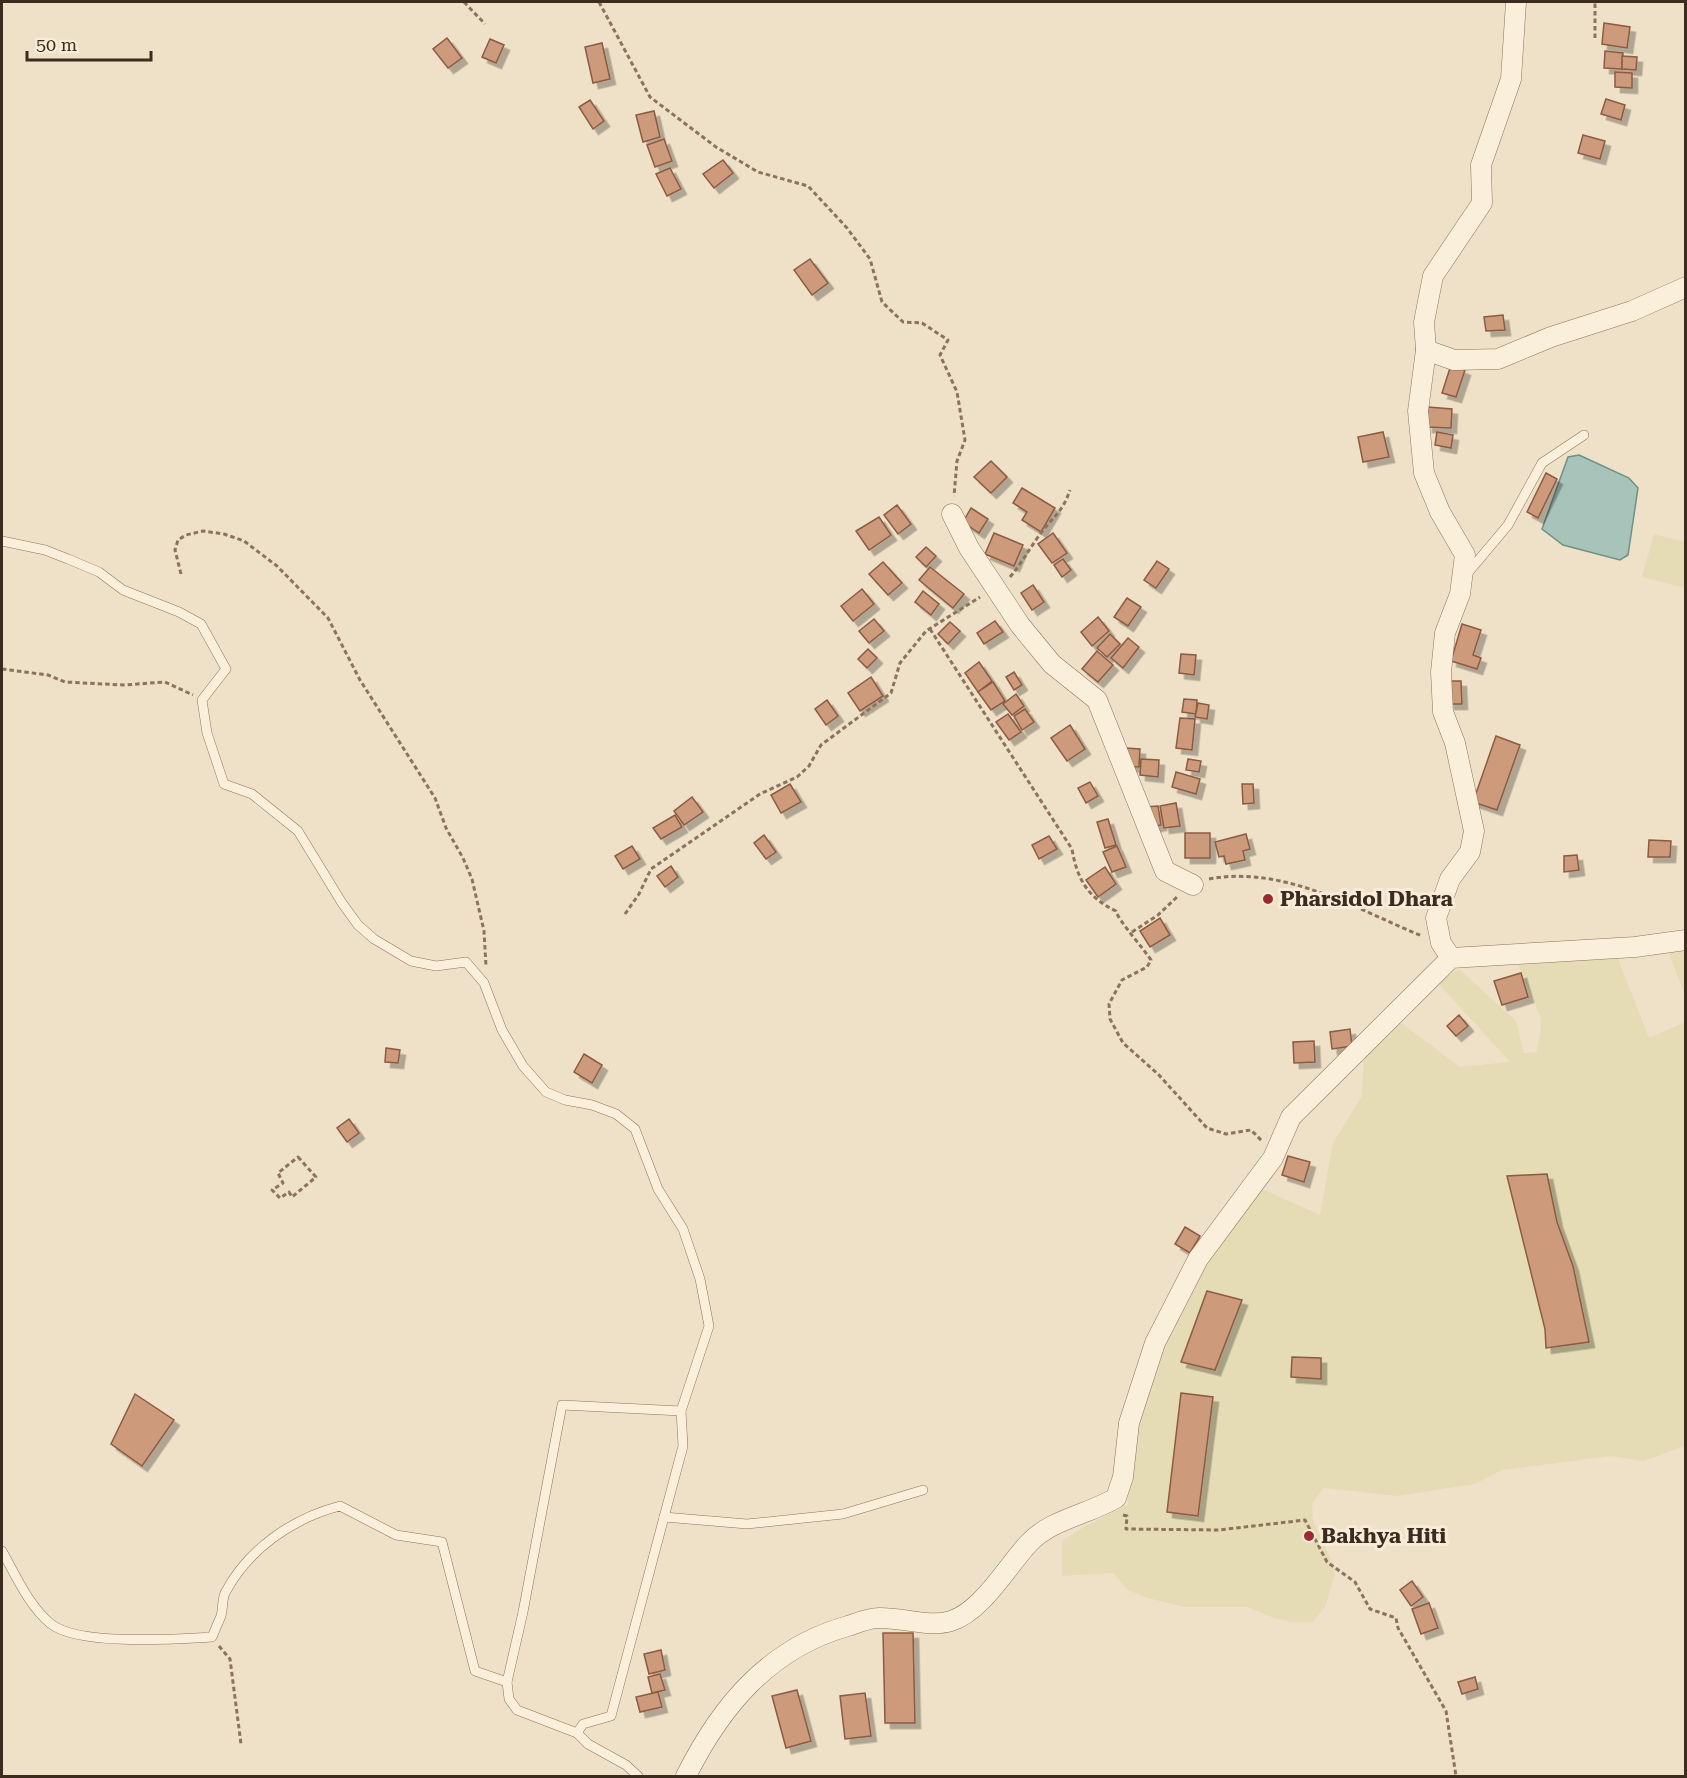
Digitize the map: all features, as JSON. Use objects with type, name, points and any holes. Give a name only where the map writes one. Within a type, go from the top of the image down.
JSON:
[{"type":"street","points":[[1446,951],[1436,918],[1450,879],[1470,852],[1474,831],[1455,743],[1443,712],[1441,672],[1445,633],[1460,594],[1465,555],[1440,512],[1424,473],[1418,411],[1426,350],[1424,322],[1432,276],[1482,203],[1481,165],[1511,79],[1516,2]]},
{"type":"street","points":[[1426,350],[1454,360],[1498,359],[1551,338],[1632,311],[1686,287]]},
{"type":"street","points":[[952,514],[969,548],[997,587],[1020,626],[1052,664],[1097,700],[1165,871],[1193,885]]},
{"type":"street","points":[[686,1776],[699,1750],[729,1706],[749,1682],[784,1655],[825,1632],[877,1618],[951,1621],[973,1609],[1029,1542],[1052,1525],[1116,1498],[1124,1477],[1129,1423],[1155,1344],[1198,1259],[1273,1158],[1291,1117],[1446,951],[1603,950],[1686,940]]},
{"type":"lane","points":[[1461,580],[1508,525],[1542,463],[1584,435]]},
{"type":"lane","points":[[2,541],[45,550],[68,559],[99,572],[123,590],[179,612],[201,624],[226,669],[202,700],[207,733],[224,784],[252,794],[298,831],[358,925],[390,950],[411,961],[436,966],[466,962],[484,983],[502,1030],[523,1066],[546,1092],[565,1100],[616,1114],[635,1129],[658,1189],[683,1229],[700,1279],[709,1326],[681,1411],[683,1446],[611,1716],[583,1724],[577,1733]]},
{"type":"lane","points":[[638,1776],[626,1765],[588,1744],[577,1733],[517,1710],[509,1699],[507,1682],[523,1612],[562,1405],[681,1411]]},
{"type":"lane","points":[[664,1517],[747,1524],[843,1514],[923,1490]]},
{"type":"lane","points":[[2,1551],[33,1605],[53,1625],[93,1638],[212,1637],[221,1614],[224,1595],[246,1564],[288,1526],[311,1513],[340,1506],[396,1535],[442,1542],[475,1671],[507,1682]]},
{"type":"path","points":[[464,2],[485,24]]},
{"type":"path","points":[[599,2],[650,98],[716,147],[758,172],[808,186],[847,228],[870,259],[882,302],[903,322],[922,323],[948,340],[940,355],[957,392],[965,440],[957,461],[952,514]]},
{"type":"path","points":[[1595,2],[1595,38]]},
{"type":"path","points":[[624,915],[639,894],[651,869],[760,794],[796,777],[809,766],[821,745],[891,693],[900,663],[930,628],[1005,582],[1024,562],[1038,536],[1064,508],[1070,490]]},
{"type":"path","points":[[181,574],[174,550],[178,540],[186,535],[203,531],[224,534],[244,541],[277,566],[328,618],[360,680],[435,798],[446,828],[472,879],[487,953],[484,983]]},
{"type":"path","points":[[930,628],[1072,849],[1076,873],[1099,903],[1116,911],[1118,919],[1132,932],[1151,960],[1148,967],[1122,980],[1109,1004],[1110,1019],[1123,1043],[1158,1074],[1207,1128],[1226,1134],[1251,1130],[1273,1158]]},
{"type":"path","points":[[2,669],[48,675],[65,682],[124,685],[165,682],[202,700]]},
{"type":"path","points":[[1132,932],[1158,915],[1170,902],[1200,880],[1224,876],[1262,876],[1308,888],[1446,951]]},
{"type":"path","points":[[298,1157],[316,1177],[292,1197],[289,1192],[280,1198],[272,1190],[283,1183],[278,1173],[298,1157]]},
{"type":"path","points":[[1101,1506],[1127,1516],[1126,1529],[1218,1530],[1305,1520],[1327,1562],[1355,1582],[1370,1609],[1396,1618],[1398,1628],[1446,1711],[1456,1776]]},
{"type":"path","points":[[212,1637],[230,1659],[241,1744]]},
{"type":"shaded area","points":[[1654,534],[1685,542],[1685,588],[1642,577]]},
{"type":"shaded area","points":[[1685,947],[1685,996],[1667,948]]},
{"type":"shaded area","points":[[1616,954],[1649,1038],[1685,1022],[1685,1446],[1643,1461],[1611,1456],[1502,1470],[1475,1484],[1397,1496],[1324,1488],[1312,1504],[1313,1521],[1336,1570],[1325,1607],[1313,1622],[1292,1622],[1274,1618],[1248,1607],[1184,1607],[1148,1598],[1128,1590],[1113,1573],[1062,1576],[1062,1541],[1087,1525],[1128,1505],[1127,1466],[1153,1362],[1199,1272],[1258,1187],[1320,1215],[1333,1143],[1362,1096],[1364,1056],[1400,1022],[1460,1067],[1510,1062],[1438,983],[1459,969],[1516,1021],[1524,1053],[1537,1052],[1541,1028],[1540,1016],[1517,962]]},
{"type":"water","points":[[1579,455],[1629,478],[1638,488],[1628,555],[1620,560],[1563,545],[1542,529],[1568,457]]},
{"type":"building","points":[[1604,23],[1630,27],[1627,48],[1602,44]]},
{"type":"building","points":[[447,38],[462,58],[448,68],[433,49]]},
{"type":"building","points":[[490,39],[504,45],[496,63],[482,57]]},
{"type":"building","points":[[602,43],[610,79],[593,83],[585,47]]},
{"type":"building","points":[[1605,51],[1623,53],[1622,69],[1604,68]]},
{"type":"building","points":[[1622,56],[1637,57],[1636,70],[1622,69]]},
{"type":"building","points":[[1615,72],[1632,73],[1632,88],[1615,87]]},
{"type":"building","points":[[1606,99],[1625,105],[1621,120],[1601,114]]},
{"type":"building","points":[[590,100],[604,121],[593,129],[579,107]]},
{"type":"building","points":[[654,111],[660,137],[643,142],[636,115]]},
{"type":"building","points":[[1583,135],[1605,141],[1600,159],[1578,153]]},
{"type":"building","points":[[664,139],[672,161],[655,167],[647,145]]},
{"type":"building","points":[[723,160],[733,173],[714,188],[703,174]]},
{"type":"building","points":[[670,168],[681,189],[667,196],[656,174]]},
{"type":"building","points":[[810,259],[828,283],[812,295],[794,270]]},
{"type":"building","points":[[1503,315],[1505,330],[1486,331],[1484,317]]},
{"type":"building","points":[[1451,365],[1465,370],[1456,397],[1442,393]]},
{"type":"building","points":[[1428,407],[1452,409],[1451,428],[1427,427]]},
{"type":"building","points":[[1383,432],[1389,457],[1363,462],[1358,437]]},
{"type":"building","points":[[1437,432],[1453,435],[1451,448],[1435,445]]},
{"type":"building","points":[[991,461],[1007,477],[991,493],[974,477]]},
{"type":"building","points":[[1546,473],[1557,479],[1538,518],[1527,512]]},
{"type":"building","points":[[1022,488],[1055,508],[1041,532],[1022,520],[1027,512],[1013,503]]},
{"type":"building","points":[[897,505],[911,524],[898,534],[884,515]]},
{"type":"building","points":[[971,508],[988,519],[979,533],[963,522]]},
{"type":"building","points":[[879,517],[891,535],[869,550],[856,531]]},
{"type":"building","points":[[994,533],[1023,545],[1014,566],[985,554]]},
{"type":"building","points":[[1053,533],[1067,553],[1052,563],[1038,544]]},
{"type":"building","points":[[926,547],[936,556],[926,567],[916,557]]},
{"type":"building","points":[[1063,559],[1071,570],[1062,577],[1054,565]]},
{"type":"building","points":[[1157,561],[1169,569],[1156,588],[1144,580]]},
{"type":"building","points":[[883,562],[902,583],[888,595],[869,574]]},
{"type":"building","points":[[930,567],[964,594],[953,608],[919,580]]},
{"type":"building","points":[[1033,585],[1044,602],[1032,610],[1021,593]]},
{"type":"building","points":[[862,589],[874,604],[853,621],[841,606]]},
{"type":"building","points":[[923,591],[939,604],[931,615],[915,602]]},
{"type":"building","points":[[1127,598],[1141,607],[1128,626],[1114,617]]},
{"type":"building","points":[[1098,617],[1109,631],[1092,646],[1081,632]]},
{"type":"building","points":[[874,619],[884,631],[869,643],[859,631]]},
{"type":"building","points":[[995,621],[1003,632],[984,644],[977,633]]},
{"type":"building","points":[[950,622],[960,631],[948,644],[938,634]]},
{"type":"building","points":[[1462,624],[1481,630],[1473,655],[1481,658],[1477,669],[1451,661]]},
{"type":"building","points":[[1110,634],[1120,644],[1107,657],[1097,648]]},
{"type":"building","points":[[1128,638],[1139,647],[1123,668],[1111,658]]},
{"type":"building","points":[[868,649],[877,658],[867,668],[858,659]]},
{"type":"building","points":[[1097,651],[1113,665],[1098,682],[1082,669]]},
{"type":"building","points":[[1181,654],[1196,655],[1194,675],[1179,673]]},
{"type":"building","points":[[979,662],[992,681],[978,692],[965,673]]},
{"type":"building","points":[[1014,672],[1022,685],[1014,690],[1006,677]]},
{"type":"building","points":[[871,677],[883,696],[860,711],[848,693]]},
{"type":"building","points":[[1448,681],[1461,681],[1462,704],[1449,704]]},
{"type":"building","points":[[993,682],[1005,701],[991,710],[978,692]]},
{"type":"building","points":[[1016,694],[1024,706],[1012,715],[1003,704]]},
{"type":"building","points":[[1184,699],[1197,700],[1196,714],[1182,712]]},
{"type":"building","points":[[827,700],[838,716],[826,725],[815,709]]},
{"type":"building","points":[[1198,703],[1209,705],[1207,719],[1195,717]]},
{"type":"building","points":[[1025,709],[1034,722],[1022,730],[1014,716]]},
{"type":"building","points":[[1008,714],[1021,732],[1009,740],[996,722]]},
{"type":"building","points":[[1180,718],[1195,719],[1192,750],[1176,748]]},
{"type":"building","points":[[1070,725],[1085,749],[1067,761],[1051,738]]},
{"type":"building","points":[[1496,736],[1520,745],[1497,810],[1473,802]]},
{"type":"building","points":[[1125,748],[1140,749],[1139,767],[1123,766]]},
{"type":"building","points":[[1141,759],[1159,760],[1158,777],[1140,775]]},
{"type":"building","points":[[1188,759],[1201,761],[1199,772],[1186,770]]},
{"type":"building","points":[[1176,772],[1200,779],[1196,794],[1172,787]]},
{"type":"building","points":[[1090,782],[1098,796],[1086,803],[1078,788]]},
{"type":"building","points":[[790,784],[801,802],[781,813],[771,795]]},
{"type":"building","points":[[1242,784],[1253,784],[1254,803],[1243,804]]},
{"type":"building","points":[[692,797],[703,812],[684,825],[674,811]]},
{"type":"building","points":[[1176,803],[1180,826],[1164,828],[1160,806]]},
{"type":"building","points":[[1158,806],[1161,825],[1147,828],[1144,807]]},
{"type":"building","points":[[675,815],[682,827],[661,839],[653,828]]},
{"type":"building","points":[[1108,819],[1116,845],[1105,848],[1097,822]]},
{"type":"building","points":[[1185,833],[1210,833],[1210,858],[1185,858]]},
{"type":"building","points":[[1246,834],[1250,849],[1243,851],[1245,860],[1226,864],[1224,856],[1219,857],[1215,842]]},
{"type":"building","points":[[764,835],[776,852],[766,859],[754,843]]},
{"type":"building","points":[[1049,836],[1057,849],[1039,859],[1032,845]]},
{"type":"building","points":[[1649,840],[1671,841],[1670,857],[1648,857]]},
{"type":"building","points":[[632,846],[640,859],[623,869],[615,856]]},
{"type":"building","points":[[1117,846],[1126,867],[1112,872],[1103,852]]},
{"type":"building","points":[[1577,855],[1579,870],[1564,872],[1564,856]]},
{"type":"building","points":[[671,866],[678,877],[665,887],[657,876]]},
{"type":"building","points":[[1105,867],[1116,884],[1098,897],[1086,880]]},
{"type":"building","points":[[1160,918],[1170,935],[1150,947],[1140,931]]},
{"type":"building","points":[[1521,973],[1528,997],[1502,1005],[1494,981]]},
{"type":"building","points":[[1459,1015],[1468,1026],[1456,1036],[1447,1026]]},
{"type":"building","points":[[1350,1029],[1352,1046],[1332,1049],[1330,1032]]},
{"type":"building","points":[[1314,1041],[1315,1062],[1294,1063],[1293,1042]]},
{"type":"building","points":[[386,1048],[400,1050],[398,1063],[385,1062]]},
{"type":"building","points":[[584,1054],[602,1065],[592,1083],[574,1072]]},
{"type":"building","points":[[349,1119],[359,1133],[347,1142],[337,1128]]},
{"type":"building","points":[[1288,1156],[1310,1162],[1304,1182],[1282,1175]]},
{"type":"building","points":[[1547,1174],[1557,1222],[1573,1266],[1589,1342],[1546,1348],[1545,1329],[1507,1176]]},
{"type":"building","points":[[1185,1227],[1200,1236],[1190,1253],[1175,1244]]},
{"type":"building","points":[[1207,1291],[1242,1300],[1215,1370],[1181,1362]]},
{"type":"building","points":[[1292,1357],[1321,1358],[1321,1379],[1291,1377]]},
{"type":"building","points":[[1181,1393],[1213,1397],[1198,1516],[1167,1512]]},
{"type":"building","points":[[135,1394],[174,1420],[142,1466],[111,1444]]},
{"type":"building","points":[[1412,1581],[1423,1597],[1411,1606],[1400,1590]]},
{"type":"building","points":[[1429,1603],[1438,1628],[1421,1634],[1412,1609]]},
{"type":"building","points":[[883,1633],[913,1633],[915,1723],[885,1723]]},
{"type":"building","points":[[661,1650],[665,1670],[649,1674],[644,1654]]},
{"type":"building","points":[[660,1674],[665,1690],[652,1693],[648,1677]]},
{"type":"building","points":[[1475,1677],[1478,1689],[1462,1694],[1458,1682]]},
{"type":"building","points":[[797,1690],[811,1741],[786,1748],[772,1696]]},
{"type":"building","points":[[658,1692],[662,1707],[640,1712],[636,1697]]},
{"type":"building","points":[[865,1693],[871,1736],[845,1739],[840,1696]]},
{"type":"place","name":"Pharsidol Dhara","points":[[1268,899]]},
{"type":"place","name":"Bakhya Hiti","points":[[1309,1536]]}]
